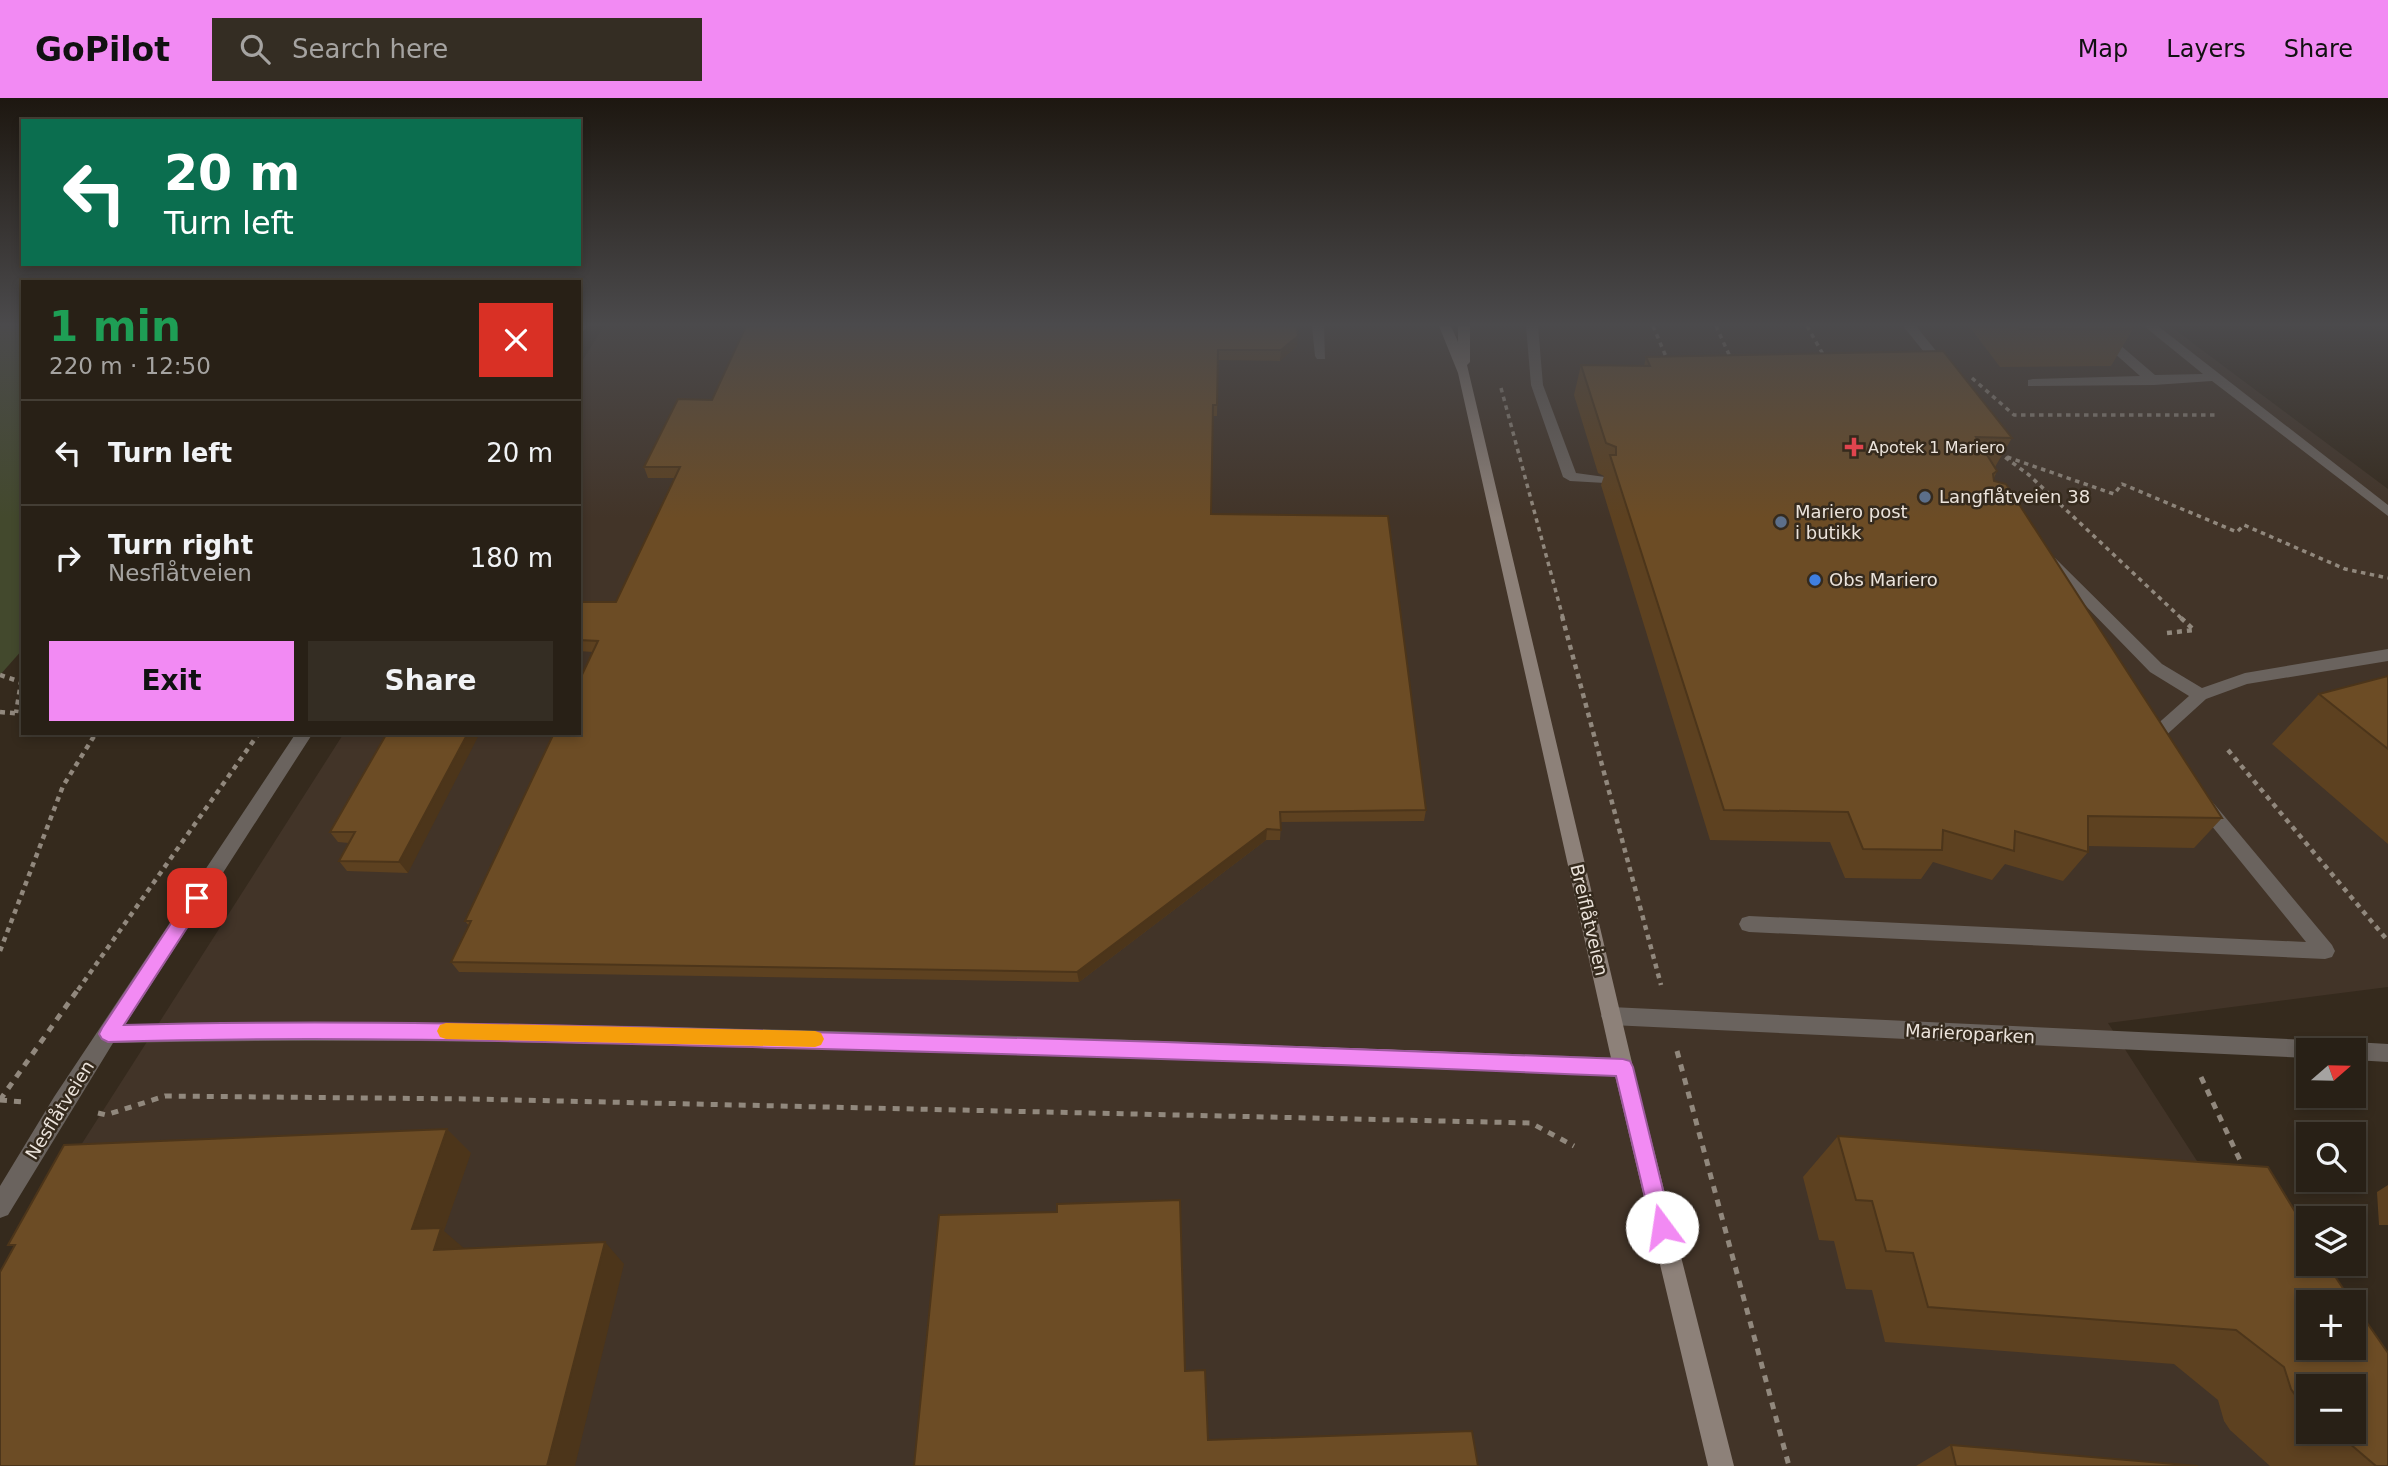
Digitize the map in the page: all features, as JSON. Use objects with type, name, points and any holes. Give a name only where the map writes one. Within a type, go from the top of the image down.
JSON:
[{"type":"street","name":"Breiflåtveien","points":[[1468,390],[1611,1016],[1721,1466]]},
{"type":"street","points":[[1539,390],[1570,477],[1600,481]]},
{"type":"street","points":[[2232,390],[2388,512]]},
{"type":"street","points":[[2039,549],[2156,668],[2200,695]]},
{"type":"street","points":[[2168,760],[2151,738],[2200,695],[2245,679],[2388,655]]},
{"type":"street","name":"Nesflåtveien","points":[[0,1207],[62,1104],[304,735]]},
{"type":"street","points":[[1749,923],[2325,951],[2194,792]]},
{"type":"street","name":"Marieroparken","points":[[1611,1016],[2296,1048]]},
{"type":"street","points":[[108,1034],[269,1029],[489,1032],[1236,1051],[1623,1067]]},
{"type":"street","points":[[2366,1052],[2388,1053]]},
{"type":"path","points":[[1502,390],[1789,1466]]},
{"type":"path","points":[[2014,415],[2262,413]]},
{"type":"path","points":[[1990,444],[2029,475],[2194,630],[2163,634],[2172,642]]},
{"type":"path","points":[[2000,454],[2114,494],[2122,484],[2237,532],[2244,525],[2345,569],[2388,578]]},
{"type":"path","points":[[0,675],[21,682],[16,713]]},
{"type":"path","points":[[0,712],[21,714]]},
{"type":"path","points":[[0,951],[63,786],[95,735]]},
{"type":"path","points":[[0,1100],[258,735]]},
{"type":"path","points":[[2228,750],[2388,941]]},
{"type":"path","points":[[2196,1066],[2249,1179]]},
{"type":"path","points":[[62,1104],[106,1115],[165,1096],[1531,1123],[1574,1146]]},
{"type":"shaded area","points":[[581,390],[2255,390],[2388,489],[2388,987],[2108,1023],[2296,1314],[2296,1360],[2308,1360],[2308,1374],[2296,1374],[2296,1444],[2366,1444],[2388,1466],[0,1466],[0,1272],[343,735],[581,735]]},
{"type":"green space","points":[[0,390],[21,390],[21,651],[0,675]]},
{"type":"building","points":[[717,390],[1217,390],[1217,405],[1213,405],[1211,514],[1388,516],[1426,810],[1280,812],[1281,830],[1267,829],[1077,972],[451,962],[471,921],[465,921],[553,735],[581,735],[581,677],[598,641],[581,640],[581,602],[616,602],[680,467],[644,467],[678,399],[712,400]]},
{"type":"building","points":[[1589,390],[1974,390],[2012,438],[1976,437],[1997,471],[1993,474],[1994,481],[2006,484],[2222,818],[2088,816],[2088,852],[2015,831],[2014,851],[1943,830],[1942,850],[1863,849],[1848,812],[1724,810],[1610,455],[1616,455],[1616,447],[1606,443]]},
{"type":"building","points":[[2388,676],[2388,749],[2319,694]]},
{"type":"building","points":[[386,735],[467,735],[399,862],[339,861],[355,832],[330,832]]},
{"type":"building","points":[[447,1129],[412,1229],[441,1228],[434,1250],[605,1242],[547,1466],[0,1466],[0,1272],[15,1245],[8,1245],[64,1145]]},
{"type":"building","points":[[1838,1136],[2268,1167],[2296,1213],[2296,1276],[2335,1276],[2344,1290],[2296,1290],[2296,1360],[2366,1360],[2366,1321],[2388,1353],[2388,1466],[2376,1466],[2350,1444],[2366,1444],[2366,1374],[2296,1374],[2296,1396],[2284,1367],[2236,1330],[1928,1307],[1913,1253],[1886,1251],[1872,1201],[1856,1200]]},
{"type":"building","points":[[1180,1200],[1185,1371],[1205,1370],[1208,1440],[1472,1431],[1478,1466],[914,1466],[939,1215],[1057,1212],[1057,1204]]},
{"type":"building","points":[[1951,1445],[2198,1466],[1956,1466]]},
{"type":"slow traffic","points":[[446,1031],[815,1039]]},
{"type":"place","name":"Apotek 1 Mariero","points":[[1854,447]]},
{"type":"place","name":"Langflåtveien 38","points":[[1925,497]]},
{"type":"place","name":"Mariero post i butikk","points":[[1781,522]]},
{"type":"place","name":"Obs Mariero","points":[[1815,580]]},
{"type":"route","points":[[197,898],[108,1034],[269,1029],[489,1032],[1236,1051],[1623,1067],[1662,1227]]}]
